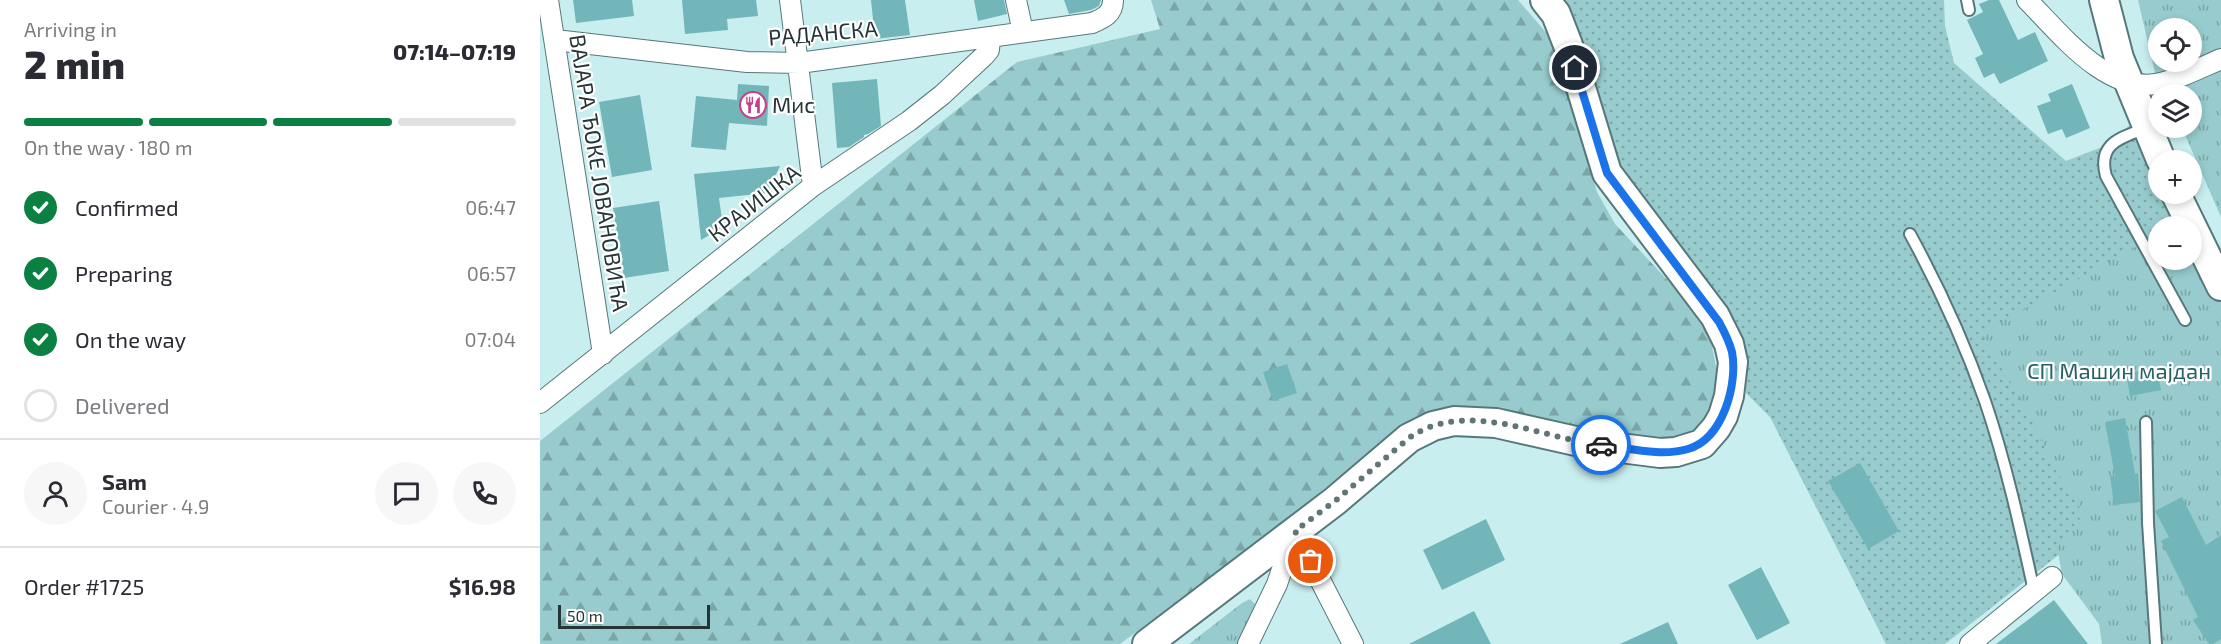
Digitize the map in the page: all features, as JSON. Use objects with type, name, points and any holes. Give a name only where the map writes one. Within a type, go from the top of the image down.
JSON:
[{"type":"street","name":"ВАЈАРА ЂОКЕ ЈОВАНОВИЋА","points":[[548,0],[603,354]]},
{"type":"street","points":[[790,0],[813,186]]},
{"type":"street","points":[[1016,0],[1023,32]]},
{"type":"street","points":[[1148,644],[1335,501],[1409,438],[1422,430],[1454,421],[1496,423],[1589,444],[1660,453],[1676,452],[1702,444],[1711,436],[1723,416],[1729,396],[1733,362],[1729,344],[1723,329],[1607,173],[1568,45],[1556,14],[1545,0]]},
{"type":"street","points":[[2026,0],[2090,63],[2128,83],[2151,85],[2163,83],[2221,59]]},
{"type":"street","points":[[2104,0],[2115,46],[2156,150]]},
{"type":"street","name":"РАДАНСКА","points":[[555,40],[747,62],[799,63],[1092,22],[1103,19],[1112,6]]},
{"type":"street","name":"КРАЈИШКА","points":[[540,403],[813,186],[909,121],[942,95],[984,56],[989,50],[990,38]]},
{"type":"street","points":[[2181,204],[2221,286]]},
{"type":"street","points":[[1248,644],[1276,584],[1295,531]]},
{"type":"street","points":[[1295,531],[1353,644]]},
{"type":"street","points":[[1970,644],[2052,577]]},
{"type":"lane","points":[[2146,128],[2125,136],[2113,144],[2105,152],[2103,165],[2106,176],[2185,320]]},
{"type":"lane","points":[[1910,234],[1966,352],[1984,400],[1998,444],[2034,591]]},
{"type":"lane","points":[[2146,422],[2148,523],[2156,644]]},
{"type":"green space","points":[[1151,0],[1518,0],[1550,37],[1597,192],[1615,224],[1673,286],[1710,336],[1719,382],[1715,403],[1695,434],[1676,444],[1436,414],[1414,419],[1391,434],[1283,523],[1120,644],[540,644],[540,441],[1017,62],[1160,29]]},
{"type":"green space","points":[[1556,0],[1944,0],[1945,26],[1954,63],[2066,161],[2102,147],[2134,122],[2148,154],[2148,204],[2171,204],[2176,216],[2148,216],[2148,270],[2197,270],[2221,316],[2098,524],[1945,644],[1886,644],[1770,417],[1746,393],[1746,363],[1629,192]]},
{"type":"green space","points":[[2138,0],[2221,0],[2221,217],[2202,174],[2202,150],[2192,150],[2186,138],[2202,138],[2202,84],[2162,84],[2155,72],[2202,72],[2202,18],[2148,18],[2148,43]]},
{"type":"green space","name":"СП Машин мајдан","points":[[2148,241],[2148,270],[2202,270],[2202,265],[2221,303],[2221,644],[2102,644],[2099,624],[2062,574],[2057,547],[2081,517],[2077,494],[2074,495],[2056,471],[2034,425],[1981,333]]},
{"type":"green space","points":[[1250,599],[1256,605],[1237,644],[1189,644],[1242,603]]},
{"type":"building","points":[[573,0],[632,0],[634,16],[576,23]]},
{"type":"building","points":[[682,0],[756,0],[758,16],[727,19],[728,30],[685,34]]},
{"type":"building","points":[[871,0],[905,0],[910,35],[875,39]]},
{"type":"building","points":[[974,0],[1004,0],[1007,14],[978,21]]},
{"type":"building","points":[[1064,0],[1101,0],[1099,6],[1091,10],[1069,14]]},
{"type":"building","points":[[1989,0],[1999,0],[2018,40],[2035,32],[2048,61],[2000,84],[1994,73],[1984,78],[1975,58],[1983,54],[1967,20],[1983,12],[1979,4]]},
{"type":"building","points":[[877,79],[881,126],[864,135],[849,147],[837,148],[832,83]]},
{"type":"building","points":[[738,84],[769,86],[767,126],[729,123],[726,150],[691,147],[696,96],[737,100]]},
{"type":"building","points":[[2072,84],[2090,128],[2066,138],[2062,129],[2048,134],[2037,106],[2051,101],[2048,94]]},
{"type":"building","points":[[640,95],[652,170],[612,177],[599,102]]},
{"type":"building","points":[[780,166],[767,193],[719,198],[723,227],[701,240],[694,174]]},
{"type":"building","points":[[659,201],[669,271],[624,278],[613,208]]},
{"type":"building","points":[[1287,364],[1297,393],[1273,401],[1263,372]]},
{"type":"building","points":[[2157,368],[2161,390],[2130,396],[2126,373]]},
{"type":"building","points":[[2125,418],[2135,474],[2138,473],[2140,502],[2114,505],[2110,476],[2115,476],[2105,422]]},
{"type":"building","points":[[1860,463],[1899,531],[1868,549],[1828,481]]},
{"type":"building","points":[[2182,497],[2206,545],[2221,535],[2221,639],[2213,644],[2209,644],[2193,620],[2198,617],[2161,541],[2169,537],[2155,511]]},
{"type":"building","points":[[1486,519],[1505,560],[1442,590],[1423,550]]},
{"type":"building","points":[[1761,567],[1790,623],[1757,640],[1728,585]]},
{"type":"building","points":[[2054,600],[2088,644],[1996,644]]},
{"type":"building","points":[[1474,611],[1491,644],[1409,644]]},
{"type":"building","points":[[1668,622],[1678,644],[1620,644]]},
{"type":"way so far","points":[[1311,561],[1295,531],[1335,501],[1409,438],[1422,430],[1454,421],[1478,421],[1601,445]]},
{"type":"place","name":"Мис","points":[[753,105]]},
{"type":"route","points":[[1575,68],[1607,173],[1719,322],[1729,344],[1733,362],[1726,409],[1711,436],[1702,444],[1676,452],[1660,453],[1601,445]]}]
